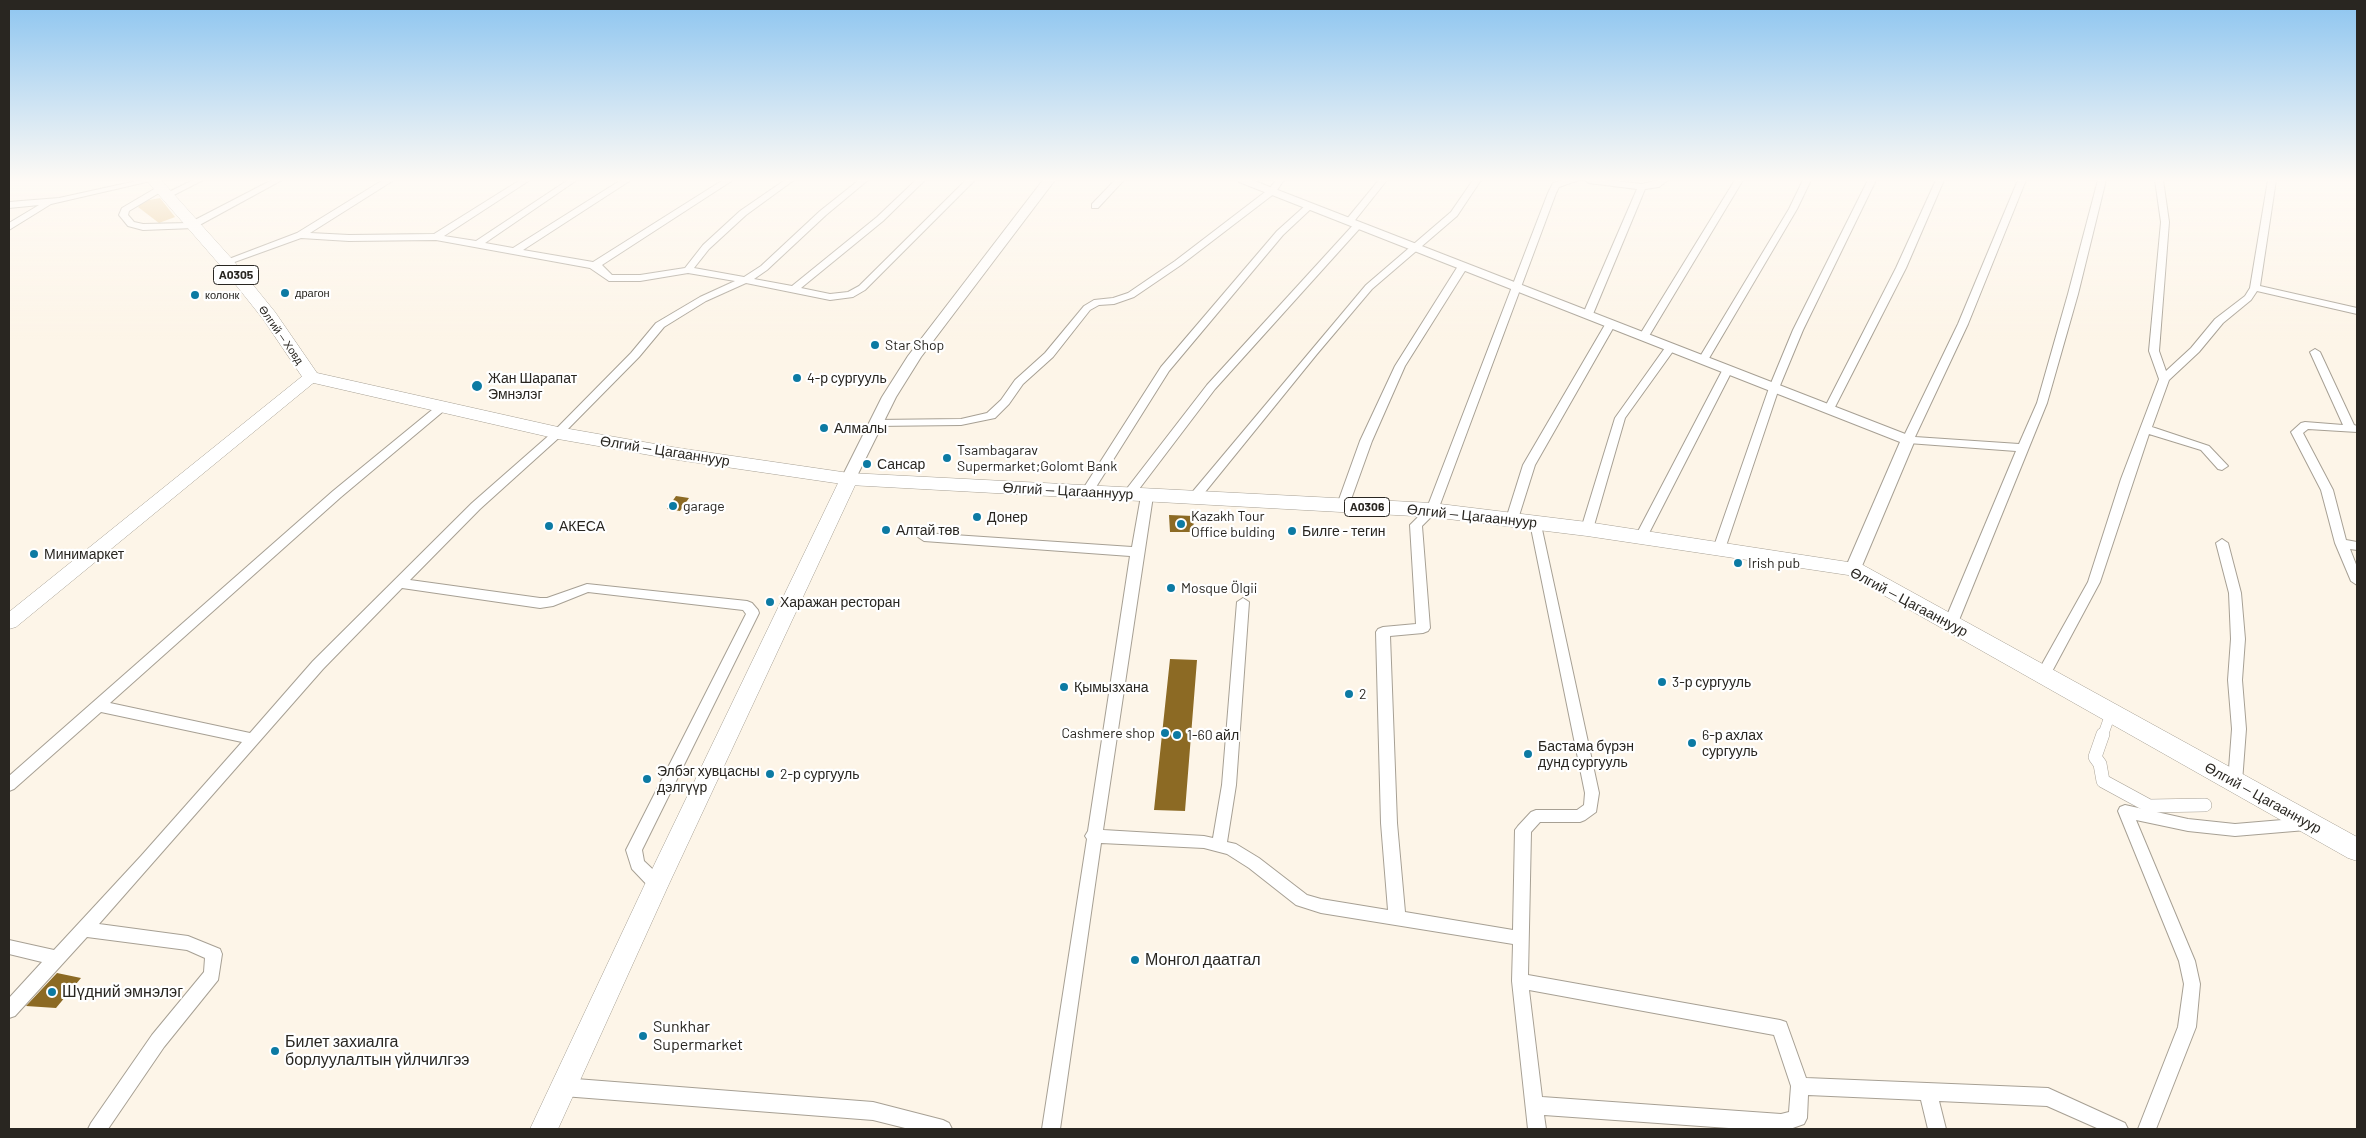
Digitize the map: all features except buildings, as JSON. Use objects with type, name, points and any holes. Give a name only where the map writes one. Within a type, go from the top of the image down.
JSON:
[{"type":"highway","name":"Өлгий — Ховд","points":[[202,233],[269,316],[310,377]]},
{"type":"highway","name":"Өлгий — Цагааннуур","points":[[310,377],[558,433],[678,454],[849,479],[1193,499],[1432,510],[1587,529],[1853,569],[2357,850]]},
{"type":"main road","points":[[9,622],[310,377]]},
{"type":"main road","points":[[544,1129],[657,884],[849,479]]},
{"type":"street","points":[[226,262],[280,244],[303,233]]},
{"type":"street","points":[[436,237],[442,233]]},
{"type":"street","points":[[479,243],[494,233]]},
{"type":"street","points":[[515,251],[543,233]]},
{"type":"street","points":[[594,266],[646,233]]},
{"type":"street","points":[[688,270],[706,248],[722,233]]},
{"type":"street","points":[[9,1010],[84,929],[318,665],[476,506],[558,433],[635,356],[660,325],[703,299],[746,280],[764,268],[802,233]]},
{"type":"street","points":[[794,289],[863,233]]},
{"type":"street","points":[[300,235],[349,238],[436,237],[479,243],[594,266],[609,278],[640,278],[688,270],[830,297],[850,295],[862,288],[918,233]]},
{"type":"street","points":[[849,479],[889,397],[915,356],[1009,233]]},
{"type":"street","points":[[875,424],[962,422],[991,416],[1005,402],[1019,382],[1050,355],[1087,308],[1096,302],[1114,301],[1131,296],[1217,233]]},
{"type":"street","points":[[1087,492],[1165,370],[1280,233]]},
{"type":"street","points":[[1051,1129],[1136,552],[1138,495],[1211,387],[1346,233]]},
{"type":"street","points":[[1378,233],[1518,286],[1908,440],[2023,448]]},
{"type":"street","points":[[1193,499],[1313,352],[1369,287],[1433,233]]},
{"type":"street","points":[[1397,918],[1389,822],[1383,632],[1423,628],[1416,525],[1432,510],[1537,233]]},
{"type":"street","points":[[1588,314],[1622,233]]},
{"type":"street","points":[[1644,336],[1707,233]]},
{"type":"street","points":[[1703,360],[1779,233]]},
{"type":"street","points":[[1719,549],[1774,388],[1798,330],[1846,233]]},
{"type":"street","points":[[1829,409],[1901,268],[1916,233]]},
{"type":"street","points":[[1853,569],[1908,440],[1963,324],[2000,233]]},
{"type":"street","points":[[1950,624],[2042,403],[2088,233]]},
{"type":"street","points":[[2164,233],[2154,351],[2164,379]]},
{"type":"street","points":[[2043,675],[2094,582],[2145,429],[2164,379],[2195,350],[2218,321],[2248,298],[2255,288],[2264,233]]},
{"type":"street","points":[[1342,505],[1366,441],[1400,366],[1463,266]]},
{"type":"street","points":[[2255,288],[2357,311]]},
{"type":"street","points":[[1512,519],[1529,465],[1611,323]]},
{"type":"street","points":[[1587,529],[1620,418],[1671,347]]},
{"type":"street","points":[[2315,352],[2354,429]]},
{"type":"street","points":[[1640,538],[1728,369]]},
{"type":"street","points":[[9,785],[337,494],[442,406]]},
{"type":"street","points":[[2354,429],[2305,425],[2297,432],[2327,490],[2341,543],[2357,581]]},
{"type":"street","points":[[2145,429],[2197,444],[2205,448],[2222,466]]},
{"type":"street","points":[[1536,523],[1592,793],[1591,808],[1580,816],[1536,816],[1523,830],[1520,981],[1537,1129]]},
{"type":"street","points":[[924,537],[1136,552]]},
{"type":"street","points":[[2222,543],[2236,593],[2238,639],[2235,680],[2239,729],[2236,782]]},
{"type":"street","points":[[2341,543],[2357,546]]},
{"type":"street","points":[[399,583],[540,603],[548,603],[587,588],[747,606],[753,613],[634,850],[637,864],[657,884]]},
{"type":"street","points":[[1219,846],[1228,785],[1243,602]]},
{"type":"street","points":[[98,706],[253,739]]},
{"type":"street","points":[[2109,718],[2095,757],[2100,764],[2103,781],[2149,806],[2205,805]]},
{"type":"street","points":[[2147,1129],[2187,1027],[2191,1006],[2192,984],[2187,961],[2125,811],[2188,826],[2235,830],[2309,824]]},
{"type":"street","points":[[1094,836],[1204,842],[1231,849],[1254,863],[1302,900],[1321,906],[1520,938]]},
{"type":"street","points":[[84,929],[188,943],[214,954],[212,975],[158,1041],[97,1129]]},
{"type":"street","points":[[9,947],[57,958]]},
{"type":"street","points":[[1520,981],[1780,1028],[1800,1086],[1798,1118],[1781,1123],[1535,1105]]},
{"type":"street","points":[[1800,1086],[2048,1097],[2119,1129]]},
{"type":"street","points":[[563,1087],[873,1112],[943,1129]]},
{"type":"street","points":[[1928,1092],[1937,1129]]},
{"type":"place","name":"драгон","points":[[285,293]]},
{"type":"place","name":"колонк","points":[[195,295]]},
{"type":"place","name":"Star Shop","points":[[875,345]]},
{"type":"place","name":"4-р сургууль","points":[[797,378]]},
{"type":"place","name":"Жан Шарапат Эмнэлэг","points":[[477,386]]},
{"type":"place","name":"Алмалы","points":[[824,428]]},
{"type":"place","name":"Tsambagarav Supermarket;Golomt Bank","points":[[947,458]]},
{"type":"place","name":"Сансар","points":[[867,464]]},
{"type":"place","name":"garage","points":[[673,506]]},
{"type":"place","name":"Донер","points":[[977,517]]},
{"type":"place","name":"Kazakh Tour Office bulding","points":[[1181,524]]},
{"type":"place","name":"АКЕСА","points":[[549,526]]},
{"type":"place","name":"Алтай төв","points":[[886,530]]},
{"type":"place","name":"Билге - тегин","points":[[1292,531]]},
{"type":"place","name":"Минимаркет","points":[[34,554]]},
{"type":"place","name":"Irish pub","points":[[1738,563]]},
{"type":"place","name":"Mosque Ölgii","points":[[1171,588]]},
{"type":"place","name":"Харажан ресторан","points":[[770,602]]},
{"type":"place","name":"3-р сургууль","points":[[1662,682]]},
{"type":"place","name":"Қымызхана","points":[[1064,687]]},
{"type":"place","name":"2","points":[[1349,694]]},
{"type":"place","name":"Cashmere shop","points":[[1165,733]]},
{"type":"place","name":"1-60 айл","points":[[1177,735]]},
{"type":"place","name":"6-р ахлах сургууль","points":[[1692,743]]},
{"type":"place","name":"Бастама бүрэн дунд сургууль","points":[[1528,754]]},
{"type":"place","name":"2-р сургууль","points":[[770,774]]},
{"type":"place","name":"Элбэг хувцасны дэлгүүр","points":[[647,779]]},
{"type":"place","name":"Монгол даатгал","points":[[1135,960]]},
{"type":"place","name":"Шүдний эмнэлэг","points":[[52,992]]},
{"type":"place","name":"Sunkhar Supermarket","points":[[643,1036]]},
{"type":"place","name":"Билет захиалга борлуулалтын үйлчилгээ","points":[[275,1051]]}]
